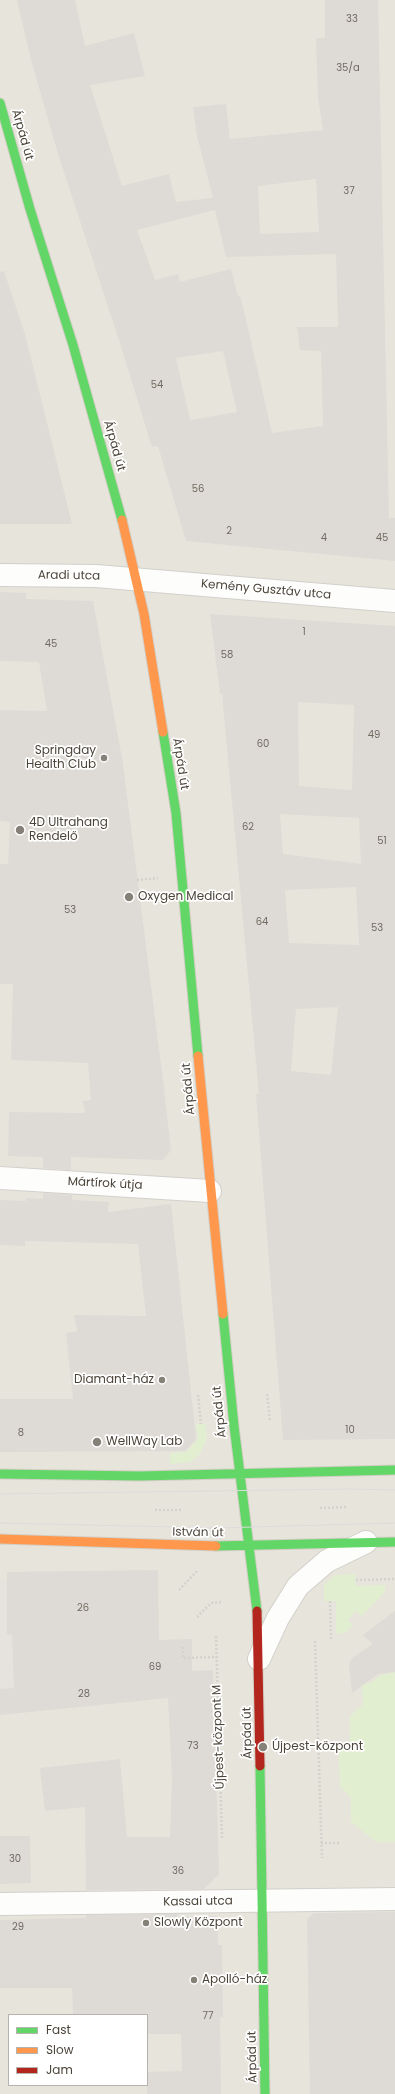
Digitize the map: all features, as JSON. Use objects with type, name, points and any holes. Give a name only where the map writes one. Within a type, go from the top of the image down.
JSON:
[{"type":"main road","name":"Árpád út","points":[[0,103],[30,209],[73,345],[129,545],[137,579],[176,813],[210,1190],[240,1475],[251,1546],[257,1600],[265,2094]]},
{"type":"main road","points":[[0,1474],[140,1476],[240,1475],[395,1470]]},
{"type":"main road","name":"István út","points":[[0,1539],[161,1545],[251,1546],[395,1542]]},
{"type":"street","name":"Aradi utca","points":[[0,576],[96,576],[137,579]]},
{"type":"street","name":"Kemény Gusztáv utca","points":[[137,579],[395,601]]},
{"type":"street","name":"Mártírok útja","points":[[0,1178],[210,1190]]},
{"type":"street","points":[[259,1659],[278,1618],[290,1598],[303,1581],[327,1561],[366,1542]]},
{"type":"street","name":"Kassai utca","points":[[0,1904],[395,1899]]},
{"type":"path","points":[[267,1394],[270,1421]]},
{"type":"path","points":[[198,1395],[201,1424]]},
{"type":"path","points":[[320,1508],[347,1507]]},
{"type":"path","points":[[155,1510],[182,1510]]},
{"type":"path","points":[[179,1590],[198,1570]]},
{"type":"path","points":[[356,1580],[394,1579]]},
{"type":"path","points":[[330,1601],[331,1641]]},
{"type":"path","points":[[197,1617],[211,1603],[221,1602]]},
{"type":"path","name":"Újpest-központ M","points":[[216,1636],[222,1838]]},
{"type":"path","points":[[315,1641],[322,1858]]},
{"type":"path","points":[[183,1647],[183,1658],[217,1657]]},
{"type":"path","points":[[321,1843],[340,1843]]},
{"type":"shaded area","points":[[0,0],[395,0],[395,2094],[0,2094]]},
{"type":"shaded area","points":[[0,1581],[7,1581],[7,1634],[17,1635],[19,1687],[0,1689]]},
{"type":"green space","points":[[205,1423],[207,1439],[199,1455],[190,1462],[170,1464],[170,1453],[186,1452],[198,1439],[196,1424]]},
{"type":"green space","points":[[355,1574],[356,1586],[385,1585],[385,1592],[362,1616],[356,1611],[348,1620],[353,1625],[345,1633],[336,1633],[336,1601],[324,1601],[324,1585],[335,1575]]},
{"type":"green space","points":[[395,1672],[395,1842],[376,1842],[351,1822],[351,1797],[340,1787],[339,1751],[350,1740],[350,1716],[363,1704],[362,1685],[370,1683],[381,1675]]},
{"type":"building","points":[[17,0],[75,0],[85,46],[134,33],[145,76],[90,85],[122,186],[169,174],[176,202],[213,198],[197,136],[193,107],[226,104],[230,139],[323,130],[318,97],[316,38],[325,38],[325,0],[378,0],[389,518],[395,518],[395,561],[186,541],[158,446],[152,447],[119,340],[58,154],[31,60]],"holes":[[[316,179],[319,232],[260,234],[258,186]],[[215,210],[226,257],[336,254],[338,327],[297,327],[300,350],[321,351],[323,426],[272,433],[244,311],[240,296],[238,296],[231,269],[180,282],[178,274],[155,280],[137,230]],[[223,351],[237,412],[190,420],[176,358]]]},
{"type":"building","points":[[4,271],[25,334],[72,524],[0,524],[0,272]]},
{"type":"building","points":[[0,592],[26,593],[26,599],[93,601],[123,764],[164,1088],[171,1150],[163,1160],[71,1157],[71,1170],[43,1168],[43,1157],[8,1156],[9,1112],[85,1113],[83,1101],[91,1100],[88,1063],[11,1060],[13,984],[0,984],[0,864],[8,864],[10,822],[0,821],[0,710],[47,711],[39,662],[0,661]]},
{"type":"building","points":[[210,614],[395,626],[395,1439],[283,1440],[256,1094],[259,1094],[222,694],[220,694]],"holes":[[[298,702],[354,705],[352,790],[299,786]],[[280,814],[359,818],[361,864],[283,854]],[[356,887],[359,945],[289,943],[285,890]],[[338,1007],[331,1075],[291,1071],[296,1009]]]},
{"type":"building","points":[[43,1193],[72,1195],[72,1200],[109,1202],[108,1212],[171,1204],[196,1439],[185,1451],[0,1452],[0,1399],[73,1399],[66,1333],[77,1331],[74,1315],[146,1316],[138,1244],[25,1241],[25,1246],[0,1245],[0,1200],[26,1201],[26,1198],[43,1199]]},
{"type":"building","points":[[158,1570],[159,1640],[192,1639],[192,1671],[213,1670],[219,1874],[204,1889],[86,1890],[85,1807],[45,1811],[40,1768],[120,1759],[127,1837],[170,1837],[172,1779],[168,1698],[0,1715],[0,1689],[14,1688],[12,1635],[7,1634],[7,1572]]},
{"type":"building","points":[[395,1611],[395,1672],[378,1674],[352,1693],[349,1664],[352,1658],[373,1644],[363,1635]]},
{"type":"building","points":[[0,1836],[30,1836],[31,1883],[0,1884]]},
{"type":"building","points":[[395,1912],[395,2094],[310,2094],[307,1919],[314,1913]]},
{"type":"building","points":[[178,1914],[176,1917],[217,1916],[218,1945],[222,1945],[223,2017],[220,2017],[221,2094],[147,2094],[148,2072],[182,2071],[181,2034],[148,2034],[148,2014],[73,2014],[72,1988],[0,1988],[0,1920],[86,1918],[86,1915]]},
{"type":"tram line","points":[[0,1494],[349,1489],[395,1490]]},
{"type":"tram line","points":[[0,1523],[217,1528],[395,1523]]},
{"type":"traffic: fast","points":[[0,103],[30,209],[73,345],[122,520]]},
{"type":"traffic: fast","points":[[163,732],[176,813],[198,1056]]},
{"type":"traffic: fast","points":[[223,1314],[234,1426],[257,1611]]},
{"type":"traffic: fast","points":[[0,1474],[140,1476],[395,1470]]},
{"type":"traffic: fast","points":[[216,1546],[395,1542]]},
{"type":"traffic: fast","points":[[260,1766],[265,2094]]},
{"type":"traffic: slow","points":[[122,520],[144,614],[163,732]]},
{"type":"traffic: slow","points":[[198,1056],[223,1314]]},
{"type":"traffic: slow","points":[[0,1539],[216,1546]]},
{"type":"traffic: jam","points":[[257,1611],[260,1766]]},
{"type":"place","name":"Springday Health Club","points":[[104,758]]},
{"type":"place","name":"4D Ultrahang Rendelő","points":[[20,830]]},
{"type":"place","name":"Oxygen Medical","points":[[129,897]]},
{"type":"place","name":"Diamant-ház","points":[[162,1380]]},
{"type":"place","name":"WellWay Lab","points":[[97,1442]]},
{"type":"place","name":"Újpest-központ","points":[[263,1747]]},
{"type":"place","name":"Slowly Központ","points":[[146,1923]]},
{"type":"place","name":"Apolló-ház","points":[[194,1980]]}]
